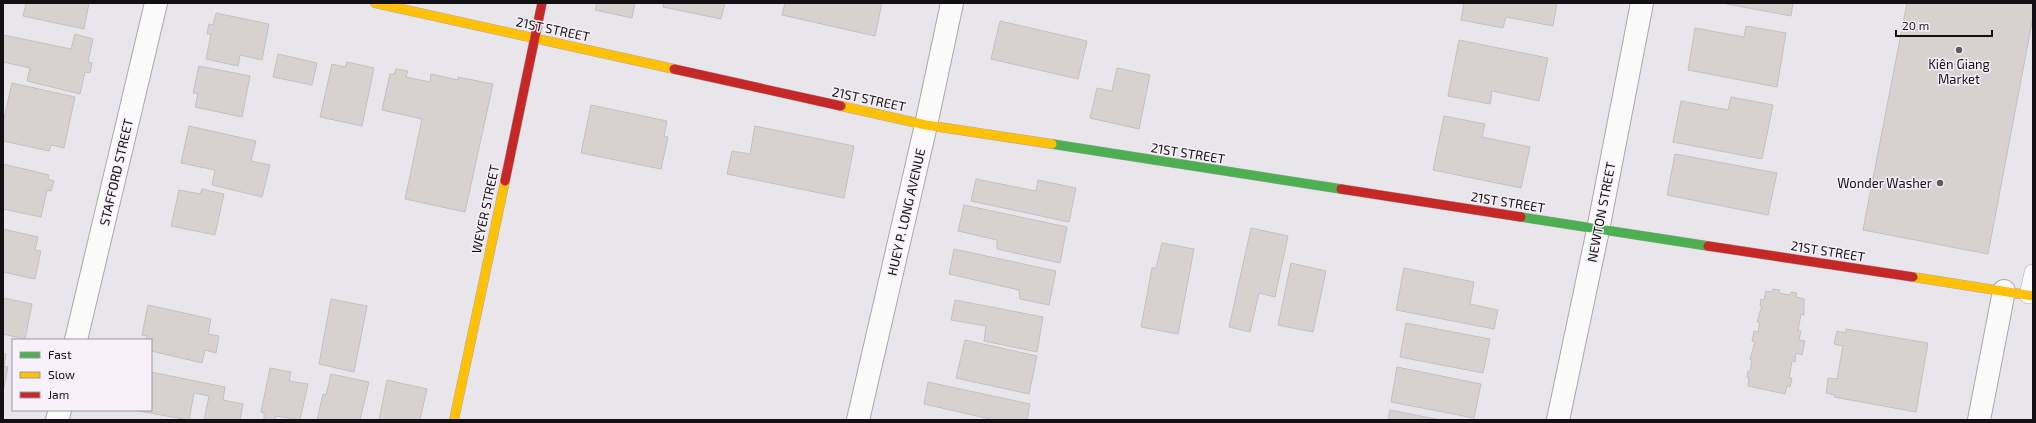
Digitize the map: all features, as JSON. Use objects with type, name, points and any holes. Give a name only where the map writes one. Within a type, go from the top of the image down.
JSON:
[{"type":"street","name":"STAFFORD STREET","points":[[76,339],[156,3]]},
{"type":"street","name":"21ST STREET","points":[[375,3],[926,125],[2031,296]]},
{"type":"street","name":"WEYER STREET","points":[[454,420],[542,3]]},
{"type":"street","name":"HUEY P. LONG AVENUE","points":[[858,420],[926,125],[952,3]]},
{"type":"street","name":"NEWTON STREET","points":[[1558,420],[1598,230],[1642,3]]},
{"type":"street","points":[[1979,420],[2004,291]]},
{"type":"lane","points":[[2031,296],[2033,273]]},
{"type":"building","points":[[26,3],[89,3],[84,29],[23,16]]},
{"type":"building","points":[[597,3],[635,3],[632,18],[595,10]]},
{"type":"building","points":[[664,3],[725,3],[721,19],[663,7]]},
{"type":"building","points":[[785,3],[882,3],[875,36],[782,15]]},
{"type":"building","points":[[1464,3],[1557,3],[1553,26],[1506,17],[1503,28],[1461,20]]},
{"type":"building","points":[[1722,3],[1793,3],[1791,16]]},
{"type":"building","points":[[1907,3],[2033,3],[2033,17],[1988,254],[1863,230]]},
{"type":"building","points":[[216,13],[269,24],[262,60],[240,55],[238,66],[206,59],[211,34],[207,34],[209,24],[213,25]]},
{"type":"building","points":[[1000,21],[1087,41],[1078,79],[991,59]]},
{"type":"building","points":[[1746,26],[1786,33],[1777,87],[1688,70],[1695,28],[1744,37]]},
{"type":"building","points":[[75,34],[93,39],[88,62],[92,63],[90,73],[85,72],[80,94],[27,81],[30,68],[3,62],[3,35],[71,49]]},
{"type":"building","points":[[1459,40],[1548,58],[1539,101],[1492,91],[1490,104],[1448,96]]},
{"type":"building","points":[[278,54],[317,63],[312,85],[273,77]]},
{"type":"building","points":[[347,62],[374,68],[362,126],[320,117],[332,64],[345,67]]},
{"type":"building","points":[[199,66],[250,76],[242,117],[195,107],[198,94],[193,93]]},
{"type":"building","points":[[1117,68],[1150,75],[1139,129],[1090,118],[1097,88],[1112,91]]},
{"type":"building","points":[[396,69],[408,71],[406,77],[430,82],[431,74],[458,80],[458,77],[493,84],[465,212],[405,199],[422,119],[382,110],[390,74],[394,74]]},
{"type":"building","points":[[12,83],[75,97],[64,148],[51,145],[49,151],[3,141],[3,123]]},
{"type":"building","points":[[1731,97],[1773,105],[1762,159],[1673,142],[1681,101],[1728,110]]},
{"type":"building","points":[[591,105],[667,121],[664,136],[668,137],[661,169],[581,153]]},
{"type":"building","points":[[1444,116],[1485,124],[1482,137],[1530,147],[1521,188],[1433,170]]},
{"type":"building","points":[[189,126],[256,141],[251,161],[270,165],[262,197],[212,185],[215,170],[181,163]]},
{"type":"building","points":[[755,126],[854,146],[844,198],[727,174],[732,151],[750,154]]},
{"type":"building","points":[[1675,154],[1777,173],[1768,215],[1667,195]]},
{"type":"building","points":[[3,164],[49,175],[48,179],[54,181],[51,191],[47,190],[41,217],[3,209]]},
{"type":"building","points":[[976,179],[1036,191],[1038,180],[1076,188],[1069,222],[971,201]]},
{"type":"building","points":[[202,189],[224,194],[215,235],[171,226],[179,190],[200,194]]},
{"type":"building","points":[[964,205],[1067,227],[1060,263],[997,249],[997,240],[958,231]]},
{"type":"building","points":[[1251,228],[1288,236],[1275,297],[1259,293],[1250,332],[1229,327]]},
{"type":"building","points":[[3,229],[38,237],[35,250],[41,251],[35,279],[3,272]]},
{"type":"building","points":[[1162,243],[1194,249],[1178,334],[1141,327],[1152,268],[1156,268]]},
{"type":"building","points":[[954,249],[1056,271],[1049,305],[1020,299],[1019,290],[949,274]]},
{"type":"building","points":[[1291,263],[1326,271],[1313,332],[1278,325]]},
{"type":"building","points":[[1404,268],[1474,282],[1470,304],[1498,310],[1494,329],[1396,310]]},
{"type":"building","points":[[1773,289],[1780,290],[1779,293],[1790,295],[1791,292],[1797,293],[1796,297],[1804,299],[1804,315],[1801,314],[1798,331],[1801,331],[1799,340],[1805,341],[1802,355],[1796,353],[1795,362],[1792,361],[1789,378],[1792,378],[1790,387],[1787,386],[1785,394],[1748,386],[1749,378],[1747,377],[1748,371],[1750,371],[1752,360],[1750,359],[1755,342],[1752,341],[1754,331],[1758,332],[1760,322],[1757,322],[1762,306],[1760,306],[1761,299],[1764,300],[1766,291],[1772,292]]},
{"type":"building","points":[[3,298],[32,304],[25,339],[3,334]]},
{"type":"building","points":[[331,299],[367,306],[354,372],[319,364]]},
{"type":"building","points":[[955,300],[1043,317],[1037,352],[984,341],[986,326],[951,320]]},
{"type":"building","points":[[148,305],[211,319],[208,334],[219,336],[216,353],[205,350],[202,363],[152,351],[152,339],[146,339],[147,336],[142,335]]},
{"type":"building","points":[[1406,323],[1490,339],[1483,373],[1400,357]]},
{"type":"building","points":[[1846,329],[1928,343],[1916,412],[1834,397],[1835,395],[1826,393],[1828,378],[1837,379],[1843,346],[1834,344],[1837,331],[1846,333]]},
{"type":"building","points":[[965,340],[1037,356],[1029,394],[956,378]]},
{"type":"building","points":[[3,353],[6,354],[4,366],[8,367],[3,392]]},
{"type":"building","points":[[1397,367],[1481,384],[1474,418],[1391,402]]},
{"type":"building","points":[[270,368],[291,372],[289,381],[308,384],[300,420],[276,416],[275,420],[264,419],[264,413],[261,412]]},
{"type":"building","points":[[152,372],[225,387],[223,400],[243,404],[240,420],[204,420],[209,396],[194,393],[189,420],[139,411],[152,411]]},
{"type":"building","points":[[331,374],[369,382],[360,420],[317,420],[323,394],[326,395]]},
{"type":"building","points":[[387,380],[427,389],[420,420],[379,420]]},
{"type":"building","points":[[928,382],[1030,404],[1027,420],[989,420],[990,419],[924,404]]},
{"type":"building","points":[[1390,410],[1441,420],[1388,420]]},
{"type":"traffic: fast","points":[[1052,144],[1341,189]]},
{"type":"traffic: fast","points":[[1521,217],[1708,246]]},
{"type":"traffic: slow","points":[[375,3],[674,69]]},
{"type":"traffic: slow","points":[[841,106],[926,125],[1052,144]]},
{"type":"traffic: slow","points":[[454,420],[505,181]]},
{"type":"traffic: slow","points":[[1913,277],[2033,296]]},
{"type":"traffic: jam","points":[[505,181],[542,3]]},
{"type":"traffic: jam","points":[[674,69],[841,106]]},
{"type":"traffic: jam","points":[[1341,189],[1521,217]]},
{"type":"traffic: jam","points":[[1708,246],[1913,277]]},
{"type":"place","name":"Kiên Giang Market","points":[[1959,50]]},
{"type":"place","name":"Wonder Washer","points":[[1940,183]]}]
